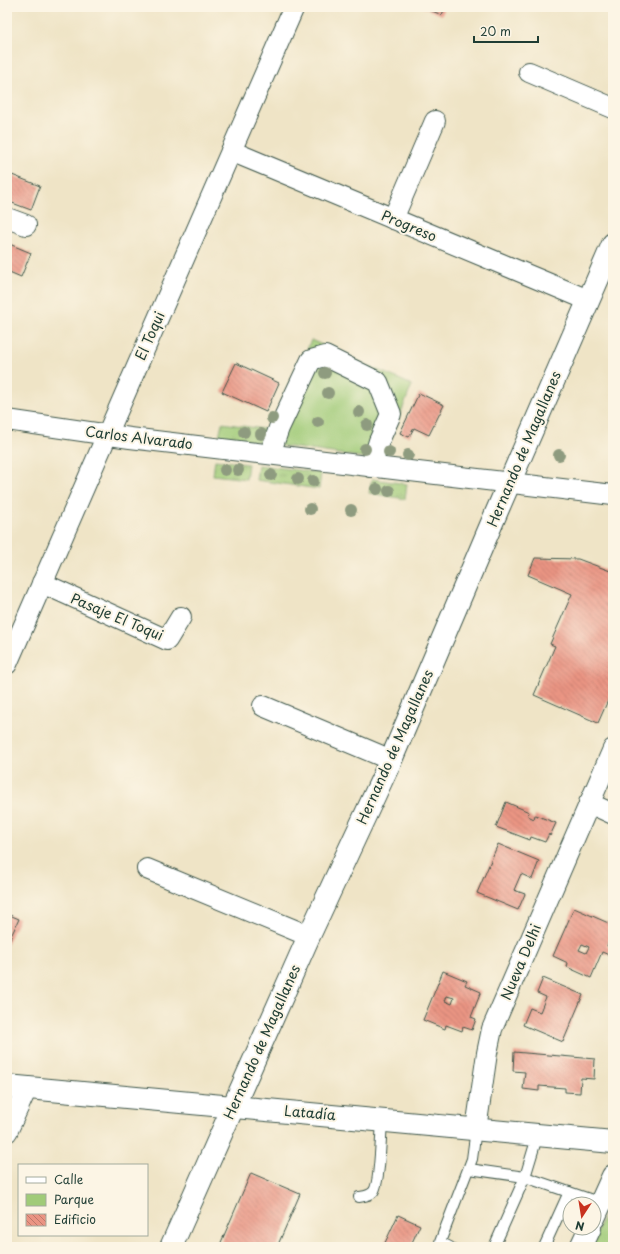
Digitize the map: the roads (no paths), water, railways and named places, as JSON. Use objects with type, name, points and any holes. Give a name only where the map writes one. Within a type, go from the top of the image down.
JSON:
[{"type":"main road","name":"Hernando de Magallanes","points":[[172,1247],[309,936],[391,760],[508,483],[588,300],[607,273],[613,244]]},
{"type":"main road","name":"Latadía","points":[[17,1087],[613,1142]]},
{"type":"main road","points":[[602,1200],[613,1176]]},
{"type":"main road","points":[[581,1247],[586,1236]]},
{"type":"street","name":"El Toqui","points":[[7,664],[294,7]]},
{"type":"street","points":[[528,72],[613,108]]},
{"type":"street","points":[[393,219],[435,121]]},
{"type":"street","name":"Progreso","points":[[231,151],[588,300]]},
{"type":"street","points":[[7,218],[26,225]]},
{"type":"street","points":[[270,454],[279,428],[311,360],[325,356],[378,382],[391,414],[379,442],[371,467]]},
{"type":"street","name":"Carlos Alvarado","points":[[7,420],[130,438],[613,496]]},
{"type":"street","name":"Pasaje El Toqui","points":[[42,584],[167,640],[181,617]]},
{"type":"street","points":[[263,706],[391,760]]},
{"type":"street","name":"Nueva Delhi","points":[[476,1129],[492,1029],[613,749]]},
{"type":"street","points":[[589,803],[613,814]]},
{"type":"street","points":[[147,869],[309,936]]},
{"type":"street","points":[[7,1132],[17,1087]]},
{"type":"lane","points":[[359,1197],[368,1196],[374,1191],[378,1181],[382,1120]]},
{"type":"lane","points":[[450,1247],[440,1242],[472,1159],[476,1129]]},
{"type":"lane","points":[[494,1247],[525,1177],[538,1134]]},
{"type":"lane","points":[[469,1168],[525,1177],[569,1192],[575,1196]]},
{"type":"lane","points":[[544,1247],[569,1192]]}]
